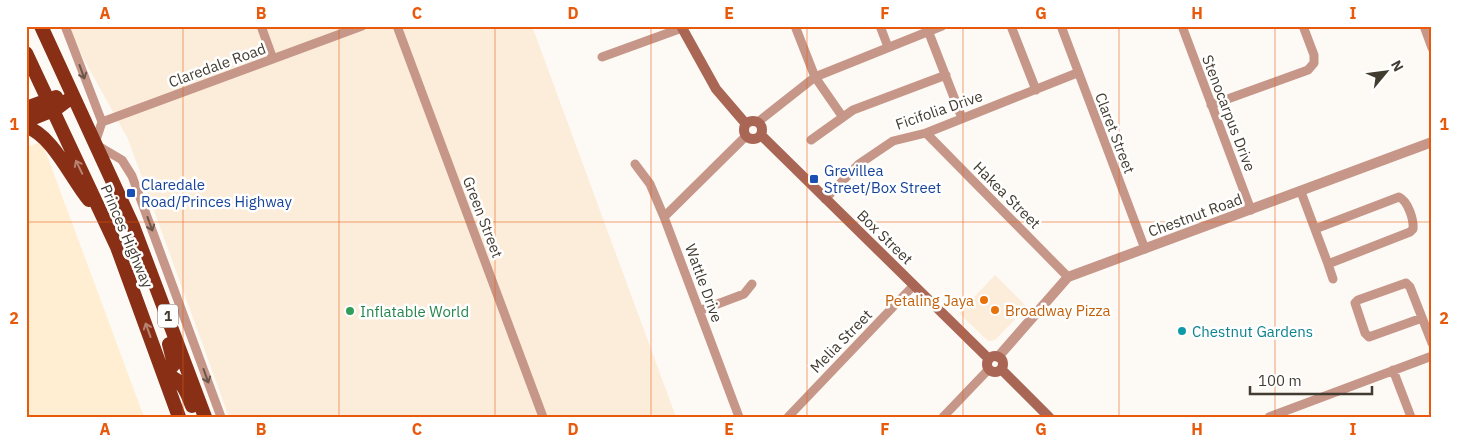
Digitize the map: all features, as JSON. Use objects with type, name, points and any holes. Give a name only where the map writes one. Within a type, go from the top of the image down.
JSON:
[{"type":"highway","name":"1","points":[[42,26],[72,95]]},
{"type":"highway","name":"1","points":[[28,56],[50,105]]},
{"type":"highway","points":[[26,77],[28,56]]},
{"type":"highway","points":[[26,121],[50,105],[72,95]]},
{"type":"highway","name":"Princes Highway","points":[[72,95],[118,192],[173,328],[205,417]]},
{"type":"highway","points":[[26,108],[50,105]]},
{"type":"highway","name":"Princes Highway","points":[[50,105],[104,218],[179,417]]},
{"type":"highway","points":[[26,127],[37,131],[47,140],[74,181],[104,218]]},
{"type":"highway","points":[[118,192],[130,237],[172,352],[174,366],[164,376]]},
{"type":"highway","points":[[164,376],[174,378],[181,384],[196,417]]},
{"type":"main road","points":[[682,27],[716,90],[746,124]]},
{"type":"main road","points":[[752,121],[758,122],[762,127],[761,135],[754,139],[746,136],[744,131],[746,124],[752,121]]},
{"type":"main road","name":"Box Street","points":[[761,135],[992,361]]},
{"type":"main road","points":[[992,361],[996,372],[1001,369],[1049,417]]},
{"type":"street","points":[[65,26],[102,122],[95,144]]},
{"type":"street","points":[[261,26],[273,59]]},
{"type":"street","name":"Claredale Road","points":[[102,122],[362,26]]},
{"type":"street","name":"Green Street","points":[[397,26],[543,417]]},
{"type":"street","points":[[795,26],[814,77],[842,116]]},
{"type":"street","points":[[880,26],[888,47]]},
{"type":"street","points":[[758,122],[814,77],[928,29],[942,26]]},
{"type":"street","points":[[1011,26],[1036,90]]},
{"type":"street","name":"Claret Street","points":[[1061,26],[1077,73],[1145,249]]},
{"type":"street","name":"Stenocarpus Drive","points":[[1182,26],[1251,210]]},
{"type":"street","points":[[1211,105],[1308,70],[1314,63],[1314,54],[1303,26]]},
{"type":"street","points":[[1424,26],[1432,48]]},
{"type":"street","points":[[602,57],[682,27]]},
{"type":"street","points":[[928,29],[962,118]]},
{"type":"street","name":"Ficifolia Drive","points":[[825,199],[859,164],[893,141],[926,133],[1077,73]]},
{"type":"street","points":[[811,140],[842,116],[946,75]]},
{"type":"street","name":"Hakea Street","points":[[926,133],[1068,278]]},
{"type":"street","points":[[664,217],[746,136]]},
{"type":"street","name":"Princes Highway","points":[[95,144],[122,160],[128,168],[222,417]]},
{"type":"street","name":"Chestnut Road","points":[[992,361],[1068,278],[1431,145]]},
{"type":"street","name":"Wattle Drive","points":[[635,164],[650,184],[664,217],[739,417]]},
{"type":"street","points":[[1300,192],[1333,279]]},
{"type":"street","points":[[1315,229],[1399,197],[1405,201],[1414,224],[1410,232],[1328,264]]},
{"type":"street","points":[[1422,318],[1369,337],[1365,333],[1355,303],[1358,300],[1406,282],[1410,287],[1432,343]]},
{"type":"street","points":[[699,311],[744,294],[752,284]]},
{"type":"street","name":"Melia Street","points":[[788,417],[914,285]]},
{"type":"street","points":[[173,328],[193,341]]},
{"type":"street","points":[[1270,417],[1432,356]]},
{"type":"street","points":[[943,417],[992,361]]},
{"type":"street","points":[[1393,370],[1411,417]]},
{"type":"shaded area","points":[[70,26],[532,26],[676,417],[229,417],[128,139],[76,45]]},
{"type":"shaded area","points":[[42,142],[144,417],[26,417],[26,147]]},
{"type":"shaded area","points":[[995,275],[1027,307],[995,340],[988,341],[959,313]]},
{"type":"place","name":"Grevillea Street/Box Street","points":[[814,179]]},
{"type":"place","name":"Claredale Road/Princes Highway","points":[[131,193]]},
{"type":"place","name":"Petaling Jaya","points":[[984,300]]},
{"type":"place","name":"Broadway Pizza","points":[[995,310]]},
{"type":"place","name":"Inflatable World","points":[[350,311]]},
{"type":"place","name":"Chestnut Gardens","points":[[1182,331]]}]
